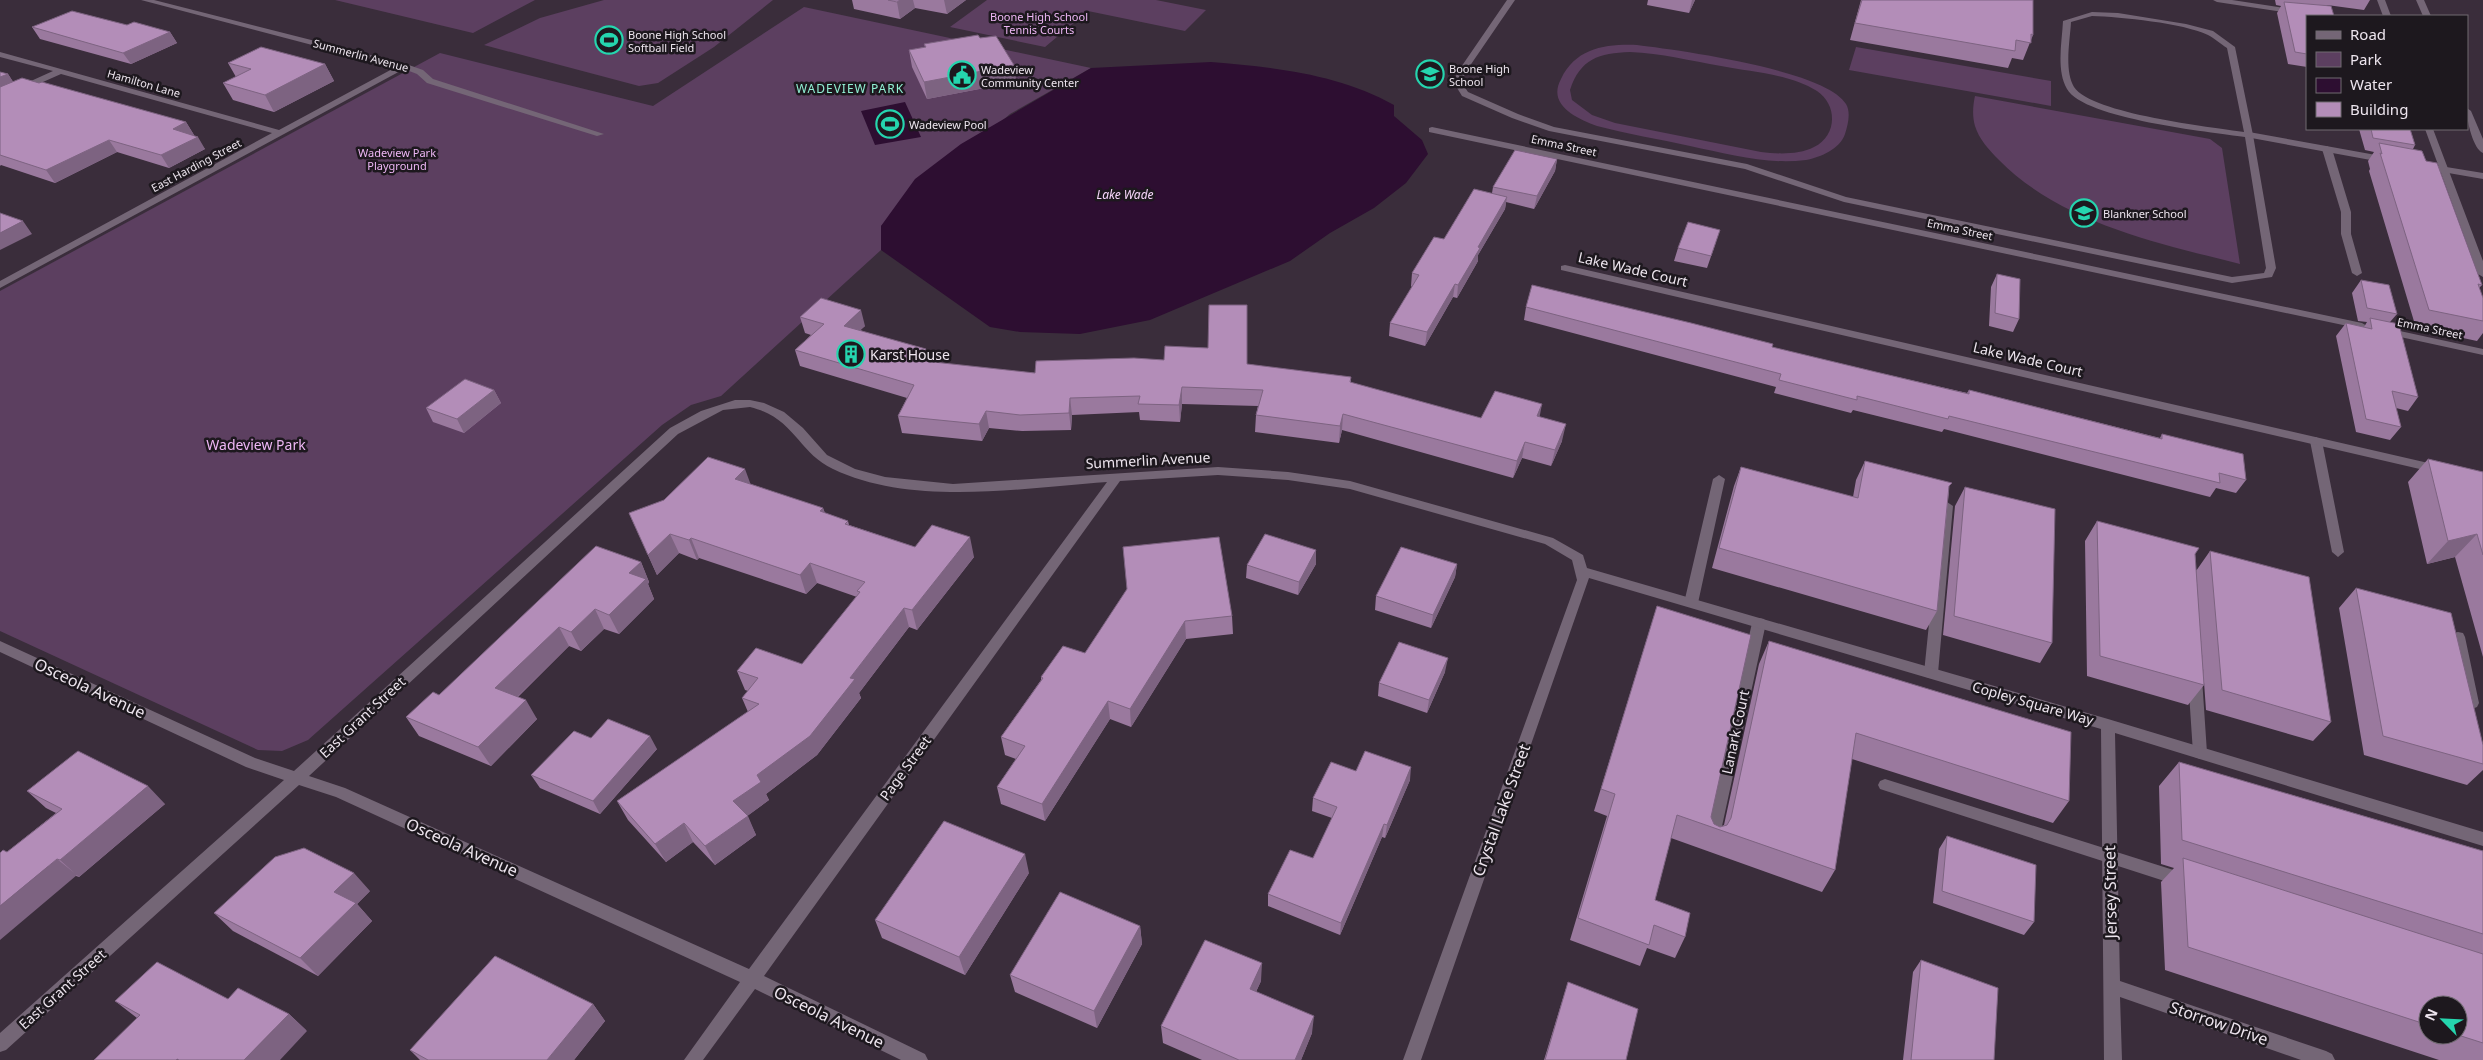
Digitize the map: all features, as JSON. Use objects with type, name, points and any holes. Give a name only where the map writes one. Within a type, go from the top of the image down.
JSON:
[{"type":"street","name":"Summerlin Avenue","points":[[145,0],[403,66],[420,72],[430,81],[600,134]]},
{"type":"street","points":[[1511,0],[1461,73],[1458,83],[1465,94],[1515,116],[1552,129],[1747,167],[1844,199],[2232,280],[2268,275],[2271,268],[2249,135],[2231,47],[2210,33],[2186,26],[2118,15],[2092,14],[2067,21],[2066,75],[2072,91],[2088,103],[2118,112],[2249,135],[2392,161]]},
{"type":"street","points":[[2217,0],[2316,15]]},
{"type":"street","points":[[2381,0],[2387,15]]},
{"type":"street","points":[[2420,0],[2427,15]]},
{"type":"street","name":"Hamilton Lane","points":[[0,54],[281,133]]},
{"type":"street","name":"East Harding Street","points":[[0,286],[403,66]]},
{"type":"street","points":[[0,98],[61,71]]},
{"type":"street","points":[[2468,113],[2483,150]]},
{"type":"street","name":"Emma Street","points":[[1432,130],[2483,352]]},
{"type":"street","points":[[2429,130],[2483,274]]},
{"type":"street","points":[[2327,149],[2346,212],[2346,234],[2357,273]]},
{"type":"street","points":[[2420,166],[2483,176]]},
{"type":"street","name":"Lake Wade Court","points":[[1565,268],[2446,471]]},
{"type":"street","name":"Summerlin Avenue","points":[[732,403],[760,405],[776,412],[795,427],[824,458],[850,471],[879,480],[920,488],[953,488],[1218,471],[1288,476],[1350,485],[1549,542],[1580,565]]},
{"type":"street","name":"East Grant Street","points":[[0,1044],[297,777],[674,430],[702,414],[732,403]]},
{"type":"street","points":[[2316,441],[2338,552]]},
{"type":"street","name":"Page Street","points":[[693,1060],[1118,476]]},
{"type":"street","points":[[1691,603],[1719,479]]},
{"type":"street","points":[[1931,673],[1947,506]]},
{"type":"street","name":"Copley Square Way","points":[[1580,565],[1691,603],[2108,725],[2483,839]]},
{"type":"street","name":"Crystal Lake Street","points":[[1412,1060],[1579,589],[1582,580],[1580,565]]},
{"type":"street","name":"Lanark Court","points":[[1711,840],[1759,623]]},
{"type":"street","points":[[2458,637],[2476,719]]},
{"type":"street","name":"Osceola Avenue","points":[[0,646],[251,763],[340,792],[752,979],[919,1060]]},
{"type":"street","points":[[2195,668],[2200,753]]},
{"type":"street","name":"Jersey Street","points":[[2108,725],[2113,1060]]},
{"type":"street","points":[[1886,785],[2194,884]]},
{"type":"street","name":"Storrow Drive","points":[[2112,986],[2326,1060]]},
{"type":"green space","points":[[335,0],[535,0],[473,33]]},
{"type":"green space","name":"Boone High School Softball Field","points":[[604,0],[773,0],[714,47],[658,83],[639,86],[484,45],[540,18]]},
{"type":"green space","name":"Boone High School Tennis Courts","points":[[987,0],[1156,0],[1206,10],[1185,31],[1088,11],[1045,47],[950,27]]},
{"type":"green space","name":"Wadeview Park","points":[[804,7],[1091,68],[1010,114],[881,226],[881,250],[721,396],[691,405],[662,425],[308,740],[282,751],[258,750],[0,631],[0,291],[440,53],[653,106]]},
{"type":"green space","points":[[1637,45],[1716,57],[1782,72],[1811,81],[1833,92],[1848,107],[1848,123],[1843,139],[1829,152],[1818,157],[1791,161],[1762,160],[1597,126],[1573,114],[1561,103],[1558,96],[1558,88],[1567,69],[1575,60],[1583,54],[1603,47]],"holes":[[[1642,53],[1770,74],[1806,85],[1817,91],[1829,104],[1832,120],[1831,128],[1822,142],[1808,150],[1788,153],[1767,153],[1615,123],[1592,115],[1572,100],[1570,90],[1574,80],[1579,71],[1592,60],[1609,54]]]},
{"type":"green space","points":[[1856,47],[2051,81],[2051,106],[1849,70]]},
{"type":"green space","points":[[1975,96],[2210,139],[2222,148],[2240,264],[2176,248],[2112,228],[2051,200],[2024,182],[1999,160],[1985,144],[1974,122]]},
{"type":"water","name":"Lake Wade","points":[[1211,62],[1258,66],[1305,74],[1328,79],[1373,94],[1394,105],[1394,116],[1422,140],[1428,154],[1406,183],[1374,208],[1330,233],[1290,261],[1150,320],[1080,334],[1020,332],[990,327],[881,250],[881,226],[915,179],[961,144],[1091,68]]},
{"type":"water","name":"Wadeview Pool","points":[[905,102],[921,137],[875,145],[861,111]]},
{"type":"building","points":[[1862,0],[2033,0],[2033,35],[2031,34],[2031,43],[2016,40],[2015,51],[1855,23]]},
{"type":"building","points":[[2284,2],[2331,6],[2334,15],[2306,15],[2306,54],[2295,52]]},
{"type":"building","points":[[72,11],[127,25],[134,22],[170,32],[123,53],[32,27]]},
{"type":"building","points":[[978,35],[980,38],[996,36],[1014,65],[924,82],[909,50],[926,47],[924,44]]},
{"type":"building","points":[[261,47],[325,64],[265,95],[223,83],[251,69],[228,63]]},
{"type":"building","points":[[0,72],[8,74],[0,77]]},
{"type":"building","points":[[22,78],[186,122],[173,129],[198,137],[161,155],[109,140],[46,170],[0,155],[0,87]]},
{"type":"building","points":[[2371,130],[2410,130],[2415,145],[2373,138]]},
{"type":"building","points":[[2379,143],[2422,151],[2426,161],[2437,163],[2482,285],[2478,284],[2483,298],[2483,321],[2429,310],[2380,153],[2382,154]]},
{"type":"building","points":[[1515,150],[1557,159],[1537,196],[1493,187]]},
{"type":"building","points":[[1474,189],[1507,197],[1458,285],[1455,284],[1427,332],[1390,323],[1419,275],[1412,273],[1434,237],[1444,239]]},
{"type":"building","points":[[0,213],[23,221],[0,233]]},
{"type":"building","points":[[1688,222],[1720,230],[1711,256],[1678,248]]},
{"type":"building","points":[[1997,274],[2020,279],[2019,319],[1995,313]]},
{"type":"building","points":[[2361,280],[2389,285],[2397,314],[2367,308]]},
{"type":"building","points":[[1532,285],[1691,323],[1773,344],[1772,347],[1876,372],[1969,394],[1969,390],[2162,439],[2162,434],[2243,454],[2246,480],[2219,473],[2220,483],[1949,416],[1948,419],[1857,396],[1857,400],[1779,380],[1781,374],[1526,307]]},
{"type":"building","points":[[821,298],[861,310],[844,326],[926,349],[915,360],[1035,373],[1036,361],[1134,358],[1164,360],[1165,346],[1208,348],[1209,305],[1247,305],[1247,364],[1351,377],[1350,382],[1481,418],[1495,391],[1542,404],[1537,416],[1566,424],[1555,450],[1525,442],[1517,461],[1343,414],[1340,426],[1256,415],[1263,390],[1182,387],[1179,405],[1138,404],[1140,396],[1070,398],[1069,413],[1020,415],[986,411],[979,424],[898,416],[914,385],[795,350],[824,324],[800,317]]},
{"type":"building","points":[[2370,318],[2399,324],[2418,397],[2392,391],[2401,427],[2366,419],[2346,323],[2372,329]]},
{"type":"building","points":[[465,379],[494,390],[457,419],[426,408]]},
{"type":"building","points":[[708,457],[745,469],[735,479],[823,508],[820,511],[848,521],[845,524],[915,547],[932,525],[970,537],[912,610],[904,608],[850,678],[855,679],[810,736],[757,775],[761,782],[733,801],[748,816],[705,846],[684,823],[655,844],[617,801],[759,704],[742,698],[758,678],[737,671],[756,648],[802,664],[860,592],[857,591],[865,582],[810,563],[800,575],[691,538],[689,540],[670,534],[648,555],[629,513],[664,500]]},
{"type":"building","points":[[2428,459],[2483,472],[2483,555],[2477,534],[2448,541]]},
{"type":"building","points":[[1865,461],[1952,483],[1949,486],[1937,611],[1719,548],[1741,467],[1858,498]]},
{"type":"building","points":[[1965,487],[2055,509],[2052,643],[1954,616]]},
{"type":"building","points":[[2097,521],[2199,548],[2195,554],[2204,685],[2100,656]]},
{"type":"building","points":[[1265,534],[1316,550],[1299,582],[1247,565]]},
{"type":"building","points":[[1219,537],[1232,616],[1185,621],[1130,709],[1108,701],[1042,804],[997,787],[1025,746],[1001,737],[1063,646],[1085,653],[1127,589],[1123,547]]},
{"type":"building","points":[[596,546],[641,562],[629,573],[646,579],[609,615],[595,609],[571,632],[559,627],[495,688],[526,700],[478,747],[406,717],[433,692],[439,695]]},
{"type":"building","points":[[1401,547],[1457,564],[1433,615],[1376,596]]},
{"type":"building","points":[[2210,551],[2309,577],[2331,722],[2222,690]]},
{"type":"building","points":[[2356,588],[2451,613],[2483,745],[2483,764],[2383,736]]},
{"type":"building","points":[[1657,606],[1751,635],[1711,817],[1714,824],[1720,827],[1727,825],[1731,818],[1769,641],[2071,732],[2069,801],[1856,733],[1835,870],[1677,815],[1655,900],[1690,913],[1685,937],[1654,925],[1649,945],[1578,918],[1615,794],[1601,789]]},
{"type":"building","points":[[1399,642],[1448,658],[1429,700],[1379,683]]},
{"type":"building","points":[[608,719],[650,736],[593,801],[531,775],[574,731],[591,738]]},
{"type":"building","points":[[78,751],[148,786],[60,860],[57,859],[0,906],[0,853],[3,850],[7,852],[62,809],[27,791]]},
{"type":"building","points":[[1365,751],[1411,767],[1387,825],[1384,824],[1341,923],[1268,894],[1290,850],[1313,858],[1337,807],[1313,798],[1331,762],[1356,771]]},
{"type":"building","points":[[2179,762],[2483,851],[2483,934],[2182,840]]},
{"type":"building","points":[[944,821],[1025,854],[959,957],[875,920]]},
{"type":"building","points":[[1947,836],[2036,865],[2034,922],[1942,891]]},
{"type":"building","points":[[304,848],[354,873],[334,892],[356,903],[300,958],[214,913],[275,857]]},
{"type":"building","points":[[2183,858],[2483,954],[2483,1043],[2468,1038],[2468,995],[2418,995],[2418,1022],[2188,947]]},
{"type":"building","points":[[1060,892],[1140,926],[1094,1011],[1010,975]]},
{"type":"building","points":[[1205,940],[1262,963],[1250,989],[1314,1016],[1295,1060],[1239,1060],[1161,1026]]},
{"type":"building","points":[[495,956],[593,1004],[547,1060],[428,1060],[410,1050]]},
{"type":"building","points":[[1921,960],[1998,988],[1994,1060],[1911,1060]]},
{"type":"building","points":[[157,962],[228,999],[238,988],[289,1014],[244,1060],[94,1060],[140,1015],[115,1001]]},
{"type":"building","points":[[1568,982],[1638,1009],[1626,1060],[1545,1060]]},
{"type":"place","name":"Boone High School Softball Field","points":[[609,40]]},
{"type":"place","name":"Boone High School","points":[[1430,74]]},
{"type":"place","name":"Wadeview Community Center","points":[[962,75]]},
{"type":"place","name":"Wadeview Pool","points":[[890,124]]},
{"type":"place","name":"Blankner School","points":[[2084,213]]},
{"type":"place","name":"Karst House","points":[[851,354]]},
{"type":"district","name":"WADEVIEW PARK","points":[[850,88]]},
{"type":"park label","name":"Wadeview Park Playground","points":[[397,158]]}]
